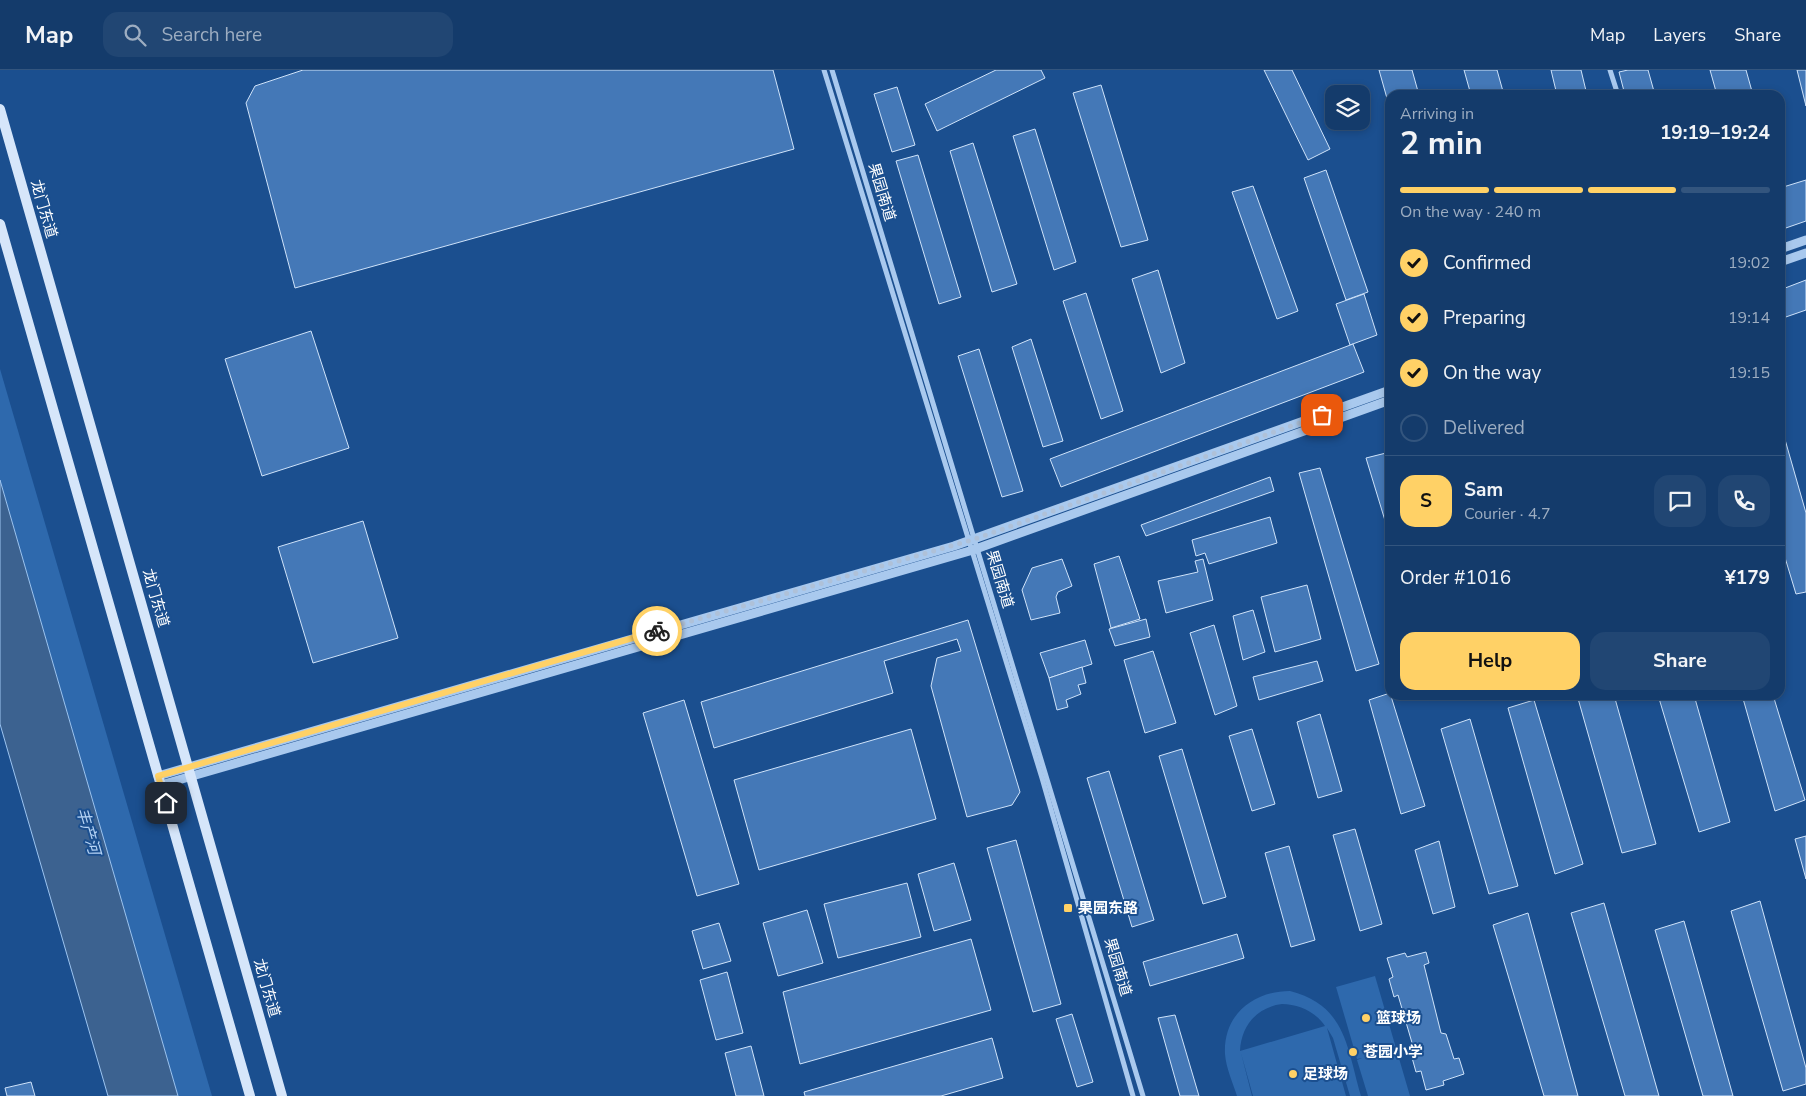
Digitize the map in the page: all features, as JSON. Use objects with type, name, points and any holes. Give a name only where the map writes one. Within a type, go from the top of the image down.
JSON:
[{"type":"main road","name":"龙门东道","points":[[0,109],[282,1096]]},
{"type":"main road","points":[[0,224],[250,1096]]},
{"type":"street","name":"果园南道","points":[[824,70],[974,544],[1133,1096]]},
{"type":"street","name":"果园南道","points":[[832,70],[974,544],[1143,1096]]},
{"type":"street","points":[[1610,70],[1616,90]]},
{"type":"street","points":[[1785,248],[1806,240]]},
{"type":"street","points":[[1785,260],[1806,253]]},
{"type":"street","points":[[974,544],[1385,392]]},
{"type":"street","points":[[160,780],[974,544],[1385,402]]},
{"type":"shaded area","points":[[0,369],[212,1096],[178,1096],[0,480]]},
{"type":"shaded area","name":"篮球场","points":[[1375,976],[1410,1096],[1368,1096],[1357,1060],[1362,1058],[1357,1059],[1336,987]]},
{"type":"shaded area","name":"足球场","points":[[1290,991],[1309,998],[1323,1007],[1333,1018],[1347,1045],[1361,1096],[1350,1096],[1333,1038],[1327,1028],[1346,1096],[1253,1096],[1241,1053],[1252,1096],[1237,1096],[1228,1070],[1225,1054],[1229,1028],[1243,1008],[1264,995]],"holes":[[[1288,1004],[1312,1013],[1325,1026],[1240,1051],[1243,1034],[1252,1019],[1265,1009]]]},
{"type":"water","name":"丰产河","points":[[0,480],[178,1096],[108,1096],[0,724]]},
{"type":"building","points":[[303,70],[773,70],[794,149],[295,288],[246,103],[255,86]]},
{"type":"building","points":[[996,70],[1041,70],[1045,78],[937,131],[925,104]]},
{"type":"building","points":[[1264,70],[1292,70],[1330,149],[1308,160]]},
{"type":"building","points":[[1379,70],[1412,70],[1418,90],[1385,91]]},
{"type":"building","points":[[1464,70],[1497,70],[1503,90],[1470,90]]},
{"type":"building","points":[[1551,70],[1581,70],[1586,90],[1556,90]]},
{"type":"building","points":[[1648,70],[1654,90],[1624,90],[1619,72]]},
{"type":"building","points":[[1710,70],[1746,70],[1752,90],[1716,90]]},
{"type":"building","points":[[1797,70],[1806,70],[1806,106]]},
{"type":"building","points":[[1101,85],[1148,240],[1121,247],[1073,93]]},
{"type":"building","points":[[897,87],[915,145],[892,152],[874,94]]},
{"type":"building","points":[[1035,129],[1076,262],[1054,270],[1013,136]]},
{"type":"building","points":[[973,143],[1017,284],[992,292],[950,151]]},
{"type":"building","points":[[918,155],[961,297],[939,304],[896,161]]},
{"type":"building","points":[[1326,170],[1368,292],[1346,300],[1304,178]]},
{"type":"building","points":[[1806,180],[1806,221],[1785,228],[1785,186]]},
{"type":"building","points":[[1253,186],[1298,311],[1277,319],[1232,192]]},
{"type":"building","points":[[1158,270],[1185,363],[1161,373],[1132,279]]},
{"type":"building","points":[[1806,280],[1806,310],[1785,317],[1785,288]]},
{"type":"building","points":[[1086,293],[1123,411],[1101,419],[1063,301]]},
{"type":"building","points":[[1364,294],[1377,335],[1350,345],[1336,304]]},
{"type":"building","points":[[311,331],[349,448],[262,476],[225,359]]},
{"type":"building","points":[[1031,339],[1063,441],[1043,447],[1012,347]]},
{"type":"building","points":[[1353,344],[1364,372],[1061,487],[1050,459]]},
{"type":"building","points":[[979,349],[1023,491],[1002,497],[958,356]]},
{"type":"building","points":[[1785,440],[1806,513],[1806,592],[1796,594],[1785,558]]},
{"type":"building","points":[[1385,453],[1385,521],[1366,458]]},
{"type":"building","points":[[1320,468],[1379,664],[1356,671],[1299,473]]},
{"type":"building","points":[[1270,477],[1274,491],[1146,536],[1141,525]]},
{"type":"building","points":[[1270,517],[1277,543],[1209,564],[1205,553],[1196,556],[1192,540]]},
{"type":"building","points":[[363,521],[398,638],[313,663],[278,547]]},
{"type":"building","points":[[1119,556],[1140,619],[1111,628],[1094,564]]},
{"type":"building","points":[[1062,559],[1072,586],[1058,592],[1056,597],[1060,613],[1031,620],[1022,590],[1032,568]]},
{"type":"building","points":[[1203,559],[1213,600],[1166,613],[1158,581],[1198,572],[1195,561]]},
{"type":"building","points":[[1307,585],[1321,639],[1275,652],[1261,597]]},
{"type":"building","points":[[1253,610],[1265,652],[1243,660],[1233,616]]},
{"type":"building","points":[[1146,619],[1150,637],[1115,646],[1109,629]]},
{"type":"building","points":[[968,620],[1020,792],[1012,805],[967,817],[931,686],[937,658],[961,651],[957,639],[884,661],[893,693],[714,748],[701,702]]},
{"type":"building","points":[[1214,625],[1237,706],[1215,715],[1190,633]]},
{"type":"building","points":[[1085,640],[1092,664],[1049,678],[1040,653]]},
{"type":"building","points":[[1153,651],[1176,723],[1145,733],[1124,660]]},
{"type":"building","points":[[1317,661],[1323,681],[1259,700],[1253,677]]},
{"type":"building","points":[[1082,667],[1086,683],[1078,685],[1081,694],[1066,700],[1068,707],[1057,710],[1049,678]]},
{"type":"building","points":[[1385,695],[1385,700],[1392,700],[1425,806],[1401,814],[1369,700]]},
{"type":"building","points":[[684,700],[739,884],[697,896],[643,713]]},
{"type":"building","points":[[1534,700],[1583,864],[1555,874],[1508,708]]},
{"type":"building","points":[[1578,700],[1615,700],[1656,844],[1622,853]]},
{"type":"building","points":[[1659,700],[1695,700],[1730,822],[1699,832]]},
{"type":"building","points":[[1743,700],[1775,700],[1805,800],[1775,811]]},
{"type":"building","points":[[1320,714],[1342,791],[1318,798],[1297,722]]},
{"type":"building","points":[[1470,719],[1518,886],[1489,894],[1441,729]]},
{"type":"building","points":[[911,729],[936,819],[759,870],[734,780]]},
{"type":"building","points":[[1252,729],[1275,804],[1252,811],[1229,736]]},
{"type":"building","points":[[1182,749],[1226,897],[1203,904],[1159,756]]},
{"type":"building","points":[[1109,771],[1154,920],[1132,927],[1087,778]]},
{"type":"building","points":[[1355,829],[1382,924],[1360,931],[1333,835]]},
{"type":"building","points":[[1806,836],[1806,879],[1795,839]]},
{"type":"building","points":[[1016,840],[1061,1004],[1033,1012],[987,848]]},
{"type":"building","points":[[1439,841],[1455,907],[1433,914],[1415,850]]},
{"type":"building","points":[[1289,846],[1315,940],[1291,947],[1265,853]]},
{"type":"building","points":[[954,863],[971,920],[934,931],[918,874]]},
{"type":"building","points":[[907,883],[921,937],[838,958],[824,904]]},
{"type":"building","points":[[1760,901],[1806,1068],[1806,1084],[1783,1091],[1731,911]]},
{"type":"building","points":[[1604,903],[1659,1096],[1625,1096],[1571,913]]},
{"type":"building","points":[[807,910],[823,963],[778,976],[763,923]]},
{"type":"building","points":[[1528,913],[1578,1096],[1544,1096],[1493,925]]},
{"type":"building","points":[[1684,921],[1733,1096],[1703,1096],[1655,930]]},
{"type":"building","points":[[719,923],[731,961],[703,969],[692,931]]},
{"type":"building","points":[[1237,934],[1244,958],[1150,986],[1143,962]]},
{"type":"building","points":[[971,939],[991,1010],[800,1064],[783,992]]},
{"type":"building","points":[[1426,952],[1429,963],[1424,965],[1441,1033],[1446,1034],[1454,1059],[1459,1058],[1464,1074],[1443,1081],[1444,1085],[1426,1090],[1421,1071],[1416,1072],[1411,1054],[1415,1053],[1398,995],[1394,997],[1389,979],[1393,977],[1387,958],[1405,953],[1407,957]]},
{"type":"building","points":[[727,972],[743,1033],[716,1040],[700,980]]},
{"type":"building","points":[[1072,1014],[1093,1082],[1077,1087],[1056,1019]]},
{"type":"building","points":[[1175,1015],[1199,1096],[1180,1096],[1158,1018]]},
{"type":"building","points":[[992,1038],[1003,1078],[941,1096],[805,1096],[804,1092]]},
{"type":"building","points":[[751,1046],[764,1096],[736,1096],[725,1053]]},
{"type":"building","points":[[31,1082],[35,1096],[7,1096],[5,1088]]},
{"type":"way so far","points":[[657,631],[975,539],[1322,415]]},
{"type":"place","name":"果园东路","points":[[1068,908]]},
{"type":"place","name":"篮球场","points":[[1366,1018]]},
{"type":"place","name":"苍园小学","points":[[1353,1052]]},
{"type":"place","name":"足球场","points":[[1293,1074]]},
{"type":"route","points":[[166,803],[158,776],[657,631]]}]
